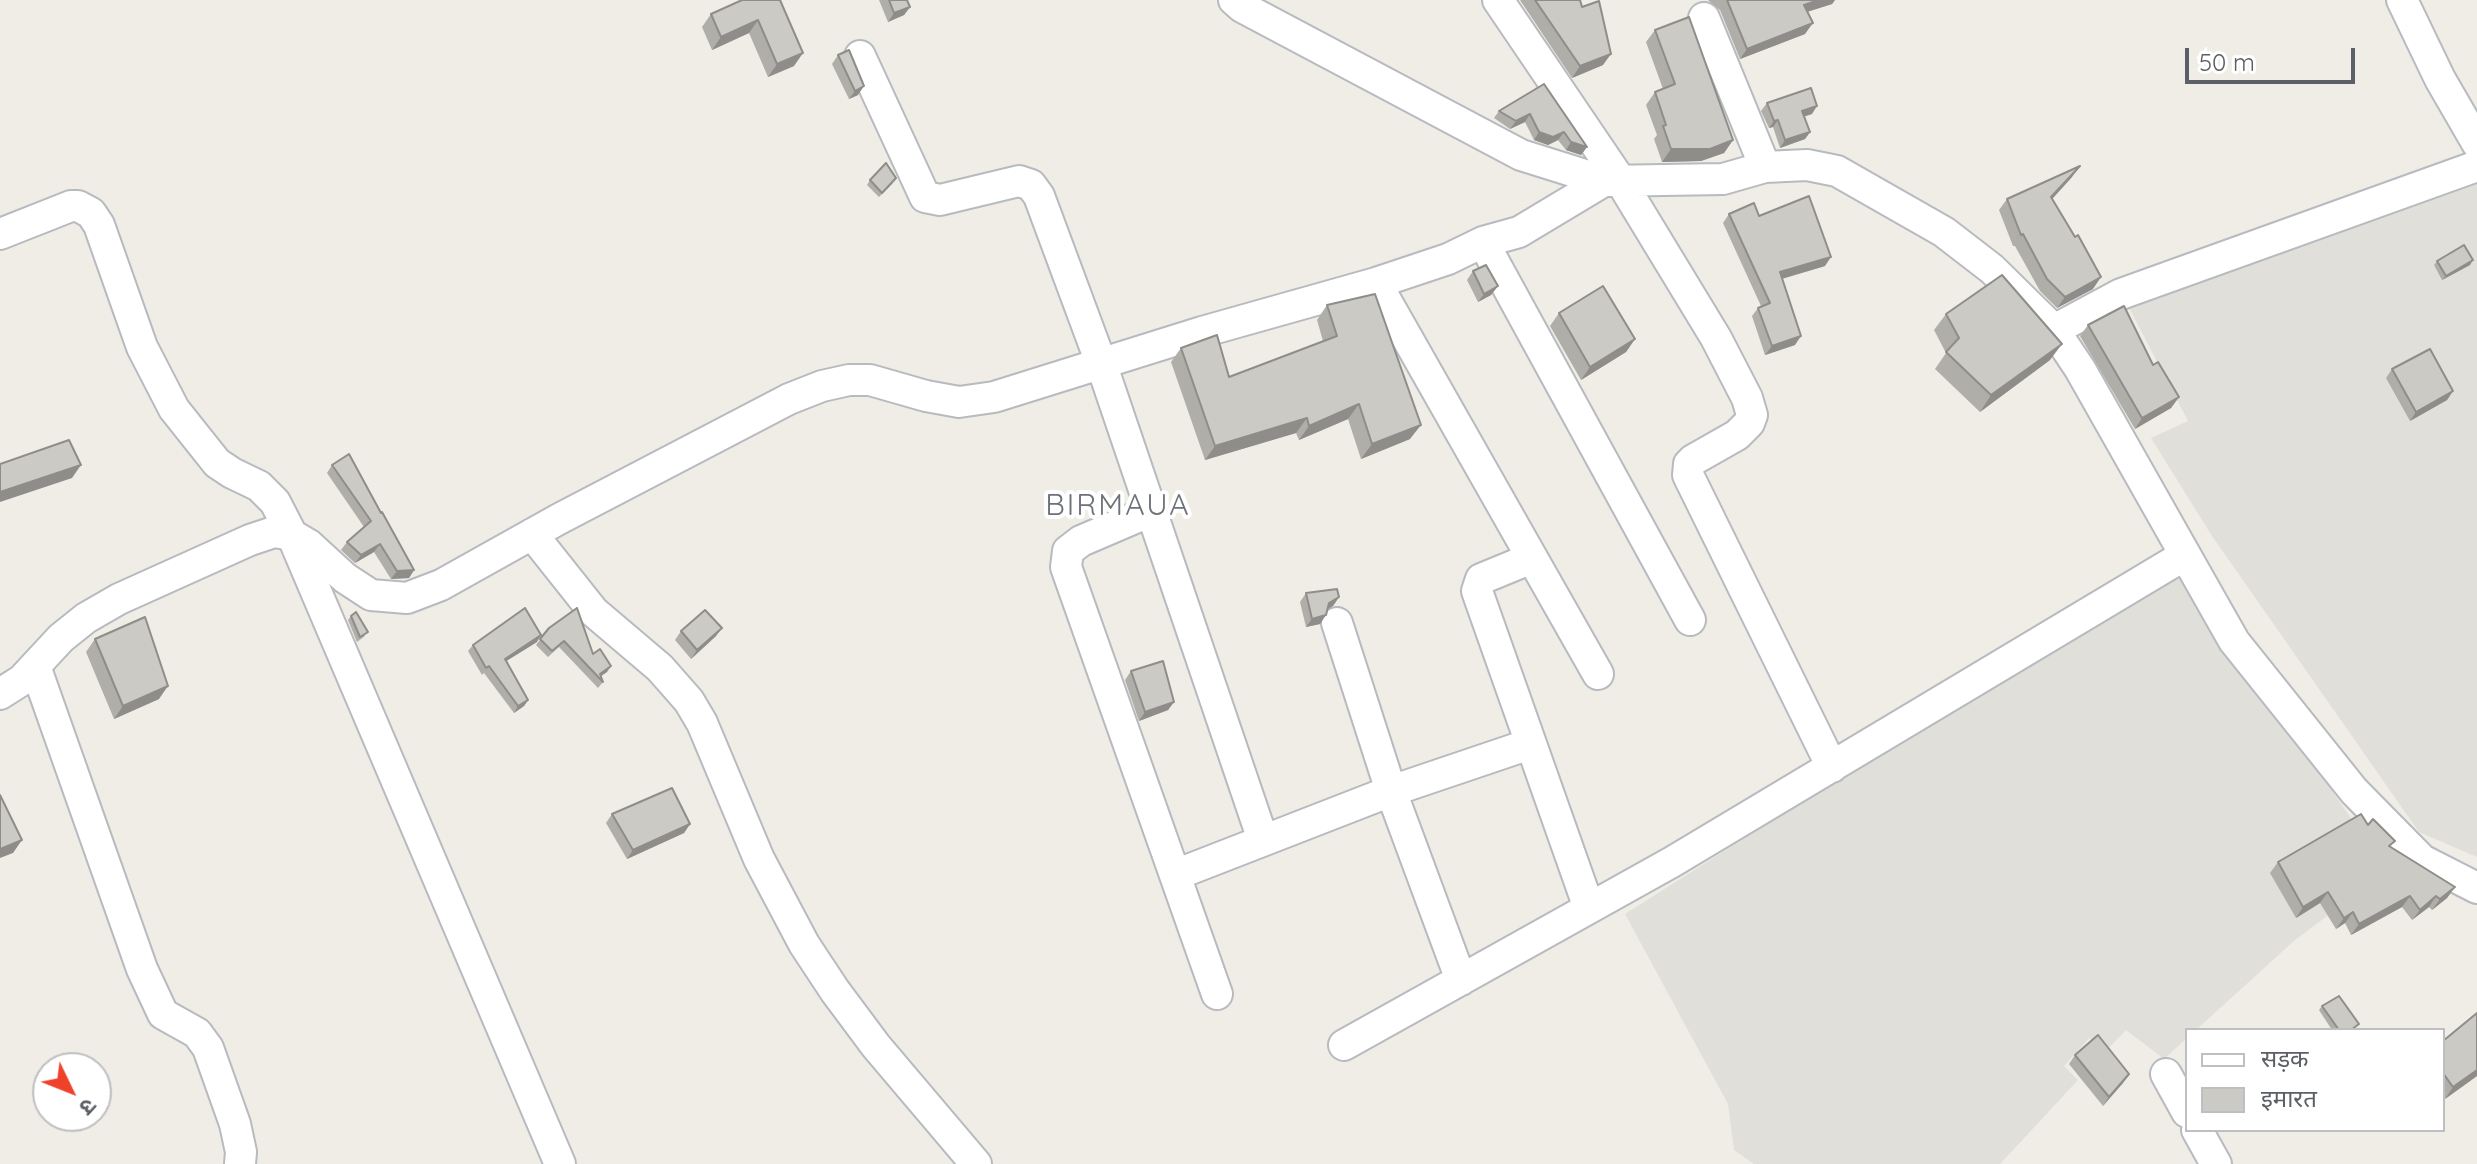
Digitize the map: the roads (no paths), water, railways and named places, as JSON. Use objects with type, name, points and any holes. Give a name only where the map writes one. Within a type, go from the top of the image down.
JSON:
[{"type":"street","points":[[1234,0],[1521,155],[1612,181],[1723,179],[1765,167],[1807,165],[1837,171],[1944,232],[1992,269],[2054,330],[2080,369],[2234,641],[2354,791],[2422,860],[2477,888]]},
{"type":"street","points":[[1498,0],[1716,338],[1751,408],[1749,423],[1744,430],[1697,456],[1689,464],[1688,475],[1832,767]]},
{"type":"street","points":[[2402,0],[2440,79],[2477,143]]},
{"type":"street","points":[[1704,18],[1765,167]]},
{"type":"street","points":[[860,56],[925,197],[940,200],[1019,181],[1031,185],[1039,196],[1101,363],[1263,840]]},
{"type":"street","points":[[2054,330],[2121,294],[2477,166]]},
{"type":"street","points":[[0,694],[22,680],[78,624],[119,599],[274,532],[292,535],[309,545],[345,578],[371,595],[407,598],[441,585],[789,399],[822,386],[849,380],[870,380],[959,402],[994,397],[1448,259],[1483,242],[1519,232],[1612,181]]},
{"type":"street","points":[[0,234],[71,206],[91,213],[99,225],[142,347],[174,409],[217,463],[271,496],[292,535],[560,1164]]},
{"type":"street","points":[[1483,242],[1690,620]]},
{"type":"street","points":[[1376,283],[1598,674]]},
{"type":"street","points":[[1151,511],[1081,541],[1068,551],[1066,567],[1217,994]]},
{"type":"street","points":[[532,534],[594,612],[660,668],[689,701],[702,723],[759,859],[804,944],[876,1046],[976,1164]]},
{"type":"street","points":[[1344,1045],[1832,767],[2185,555]]},
{"type":"street","points":[[1532,558],[1487,575],[1476,587],[1589,908]]},
{"type":"street","points":[[1337,623],[1391,791],[1461,980]]},
{"type":"street","points":[[35,666],[142,969],[163,1014],[197,1033],[208,1048],[235,1124],[241,1152],[240,1164]]},
{"type":"street","points":[[1175,875],[1391,791],[1530,744]]},
{"type":"street","points":[[2166,1074],[2185,1108]]},
{"type":"street","points":[[2198,1132],[2216,1164]]},
{"type":"district","name":"BIRMAUA","points":[[1118,506]]}]
